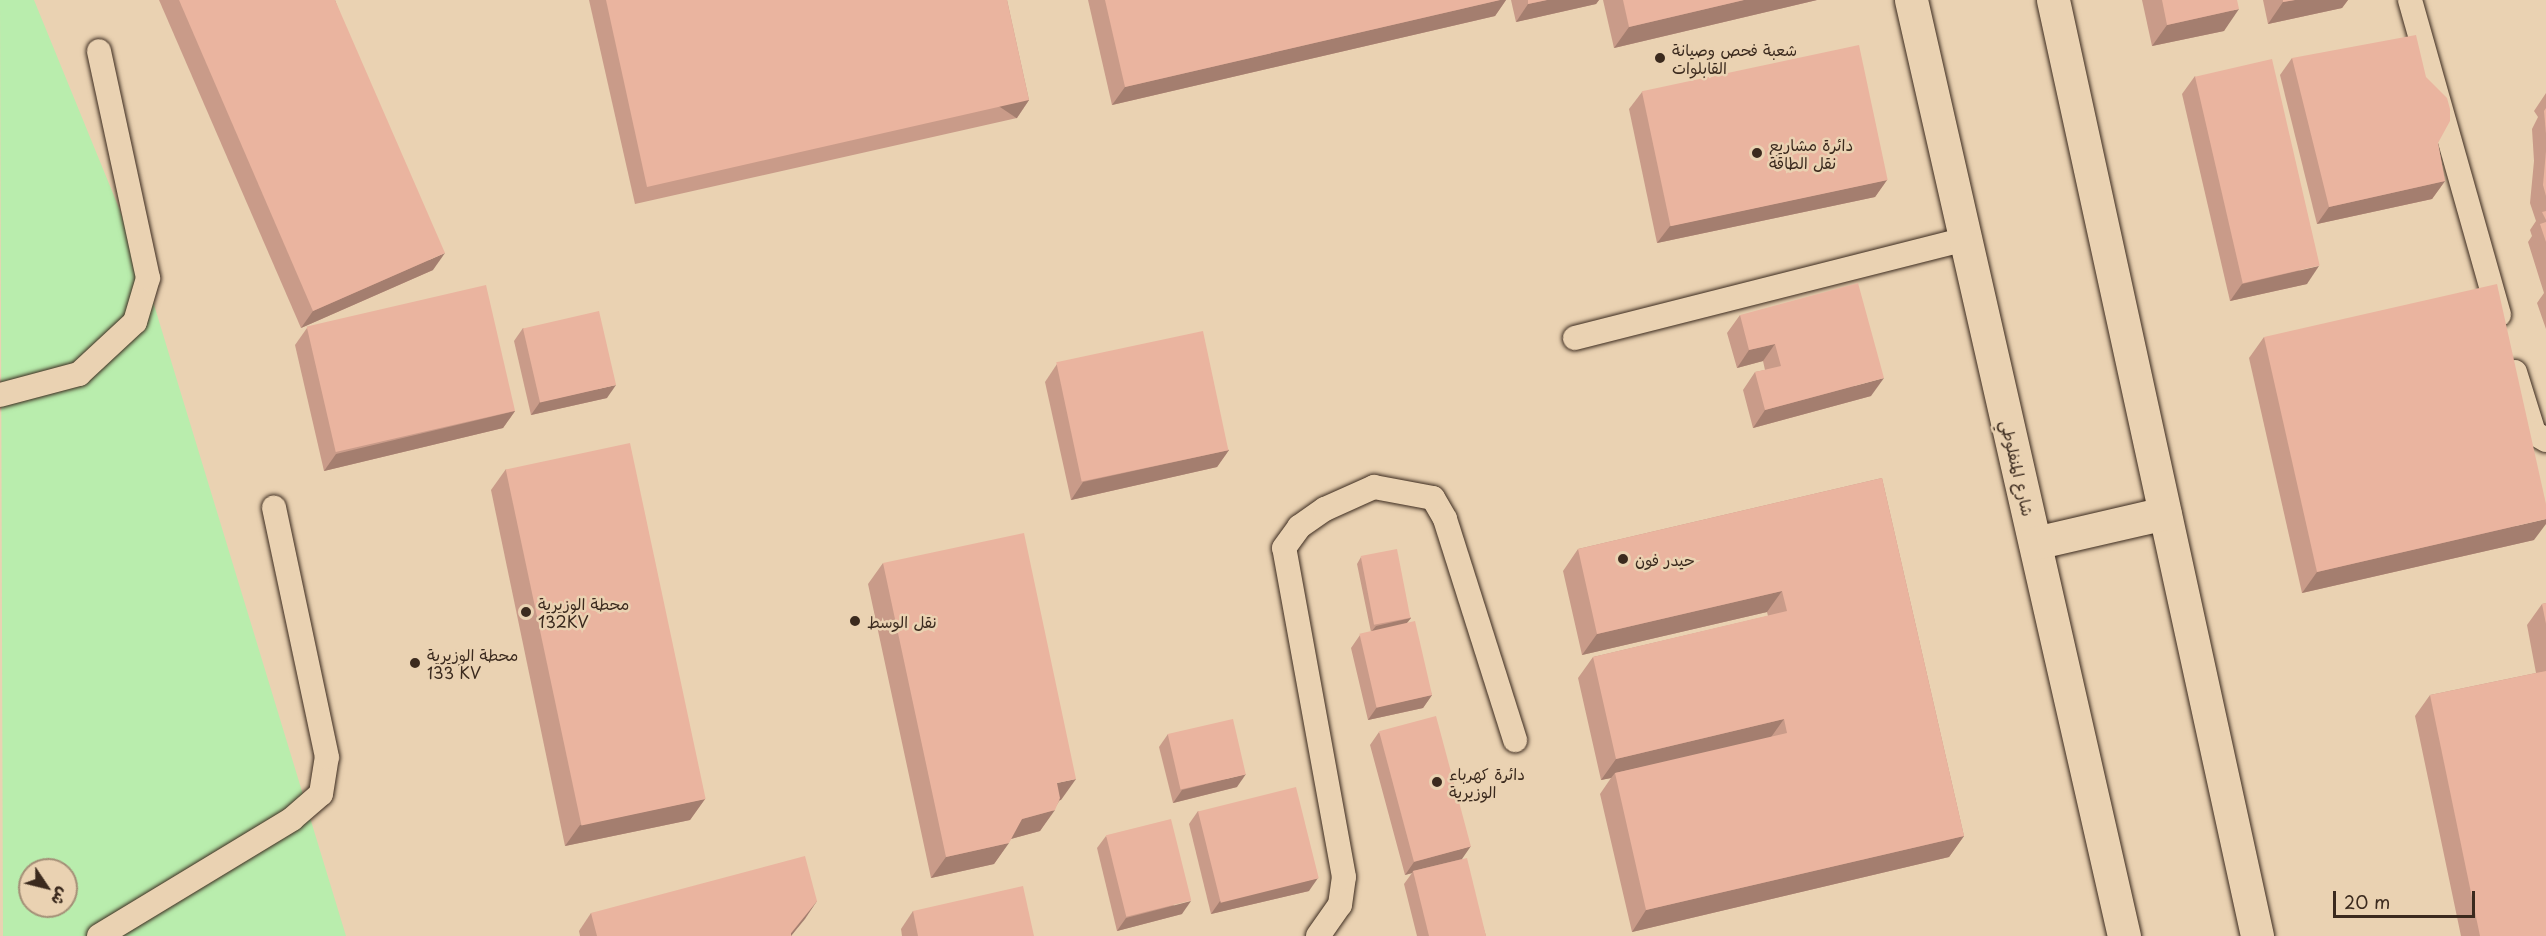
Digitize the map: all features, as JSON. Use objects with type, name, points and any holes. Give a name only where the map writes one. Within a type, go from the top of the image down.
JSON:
[{"type":"street","name":"شارع المنفلوطي","points":[[1911,0],[2124,936]]},
{"type":"street","points":[[2053,0],[2257,936]]},
{"type":"street","points":[[2035,543],[2165,513]]},
{"type":"lane","points":[[2410,0],[2534,433],[2546,440]]},
{"type":"lane","points":[[0,395],[79,374],[135,322],[148,278],[99,51]]},
{"type":"lane","points":[[1575,338],[1965,239]]},
{"type":"lane","points":[[1318,936],[1340,904],[1344,877],[1284,549],[1299,527],[1325,508],[1374,487],[1433,498],[1445,519],[1515,740]]},
{"type":"lane","points":[[99,936],[292,819],[321,794],[327,757],[274,508]]},
{"type":"green space","points":[[0,0],[34,0],[141,262],[346,936],[3,936]]},
{"type":"building","points":[[179,0],[335,0],[445,253],[313,311]]},
{"type":"building","points":[[606,0],[1007,0],[1029,100],[647,187]]},
{"type":"building","points":[[1105,0],[1500,0],[1125,87]]},
{"type":"building","points":[[1528,0],[1547,0],[1528,4]]},
{"type":"building","points":[[1623,0],[1744,0],[1629,27]]},
{"type":"building","points":[[2162,0],[2237,0],[2239,9],[2167,25]]},
{"type":"building","points":[[2416,35],[2426,77],[2447,98],[2450,109],[2450,121],[2438,143],[2445,181],[2329,207],[2292,58]]},
{"type":"building","points":[[1859,45],[1888,180],[1671,226],[1642,91]]},
{"type":"building","points":[[2272,59],[2320,266],[2243,283],[2195,77]]},
{"type":"building","points":[[2546,108],[2546,134],[2544,111]]},
{"type":"building","points":[[2546,151],[2546,196],[2543,185]]},
{"type":"building","points":[[2546,222],[2546,242],[2540,224]]},
{"type":"building","points":[[1858,283],[1884,378],[1765,410],[1755,372],[1781,366],[1775,344],[1749,350],[1740,315]]},
{"type":"building","points":[[2497,284],[2546,504],[2546,519],[2317,572],[2264,337]]},
{"type":"building","points":[[486,285],[515,411],[336,452],[307,326]]},
{"type":"building","points":[[599,311],[616,385],[540,403],[523,329]]},
{"type":"building","points":[[1203,331],[1228,450],[1082,482],[1056,362]]},
{"type":"building","points":[[630,443],[706,799],[581,825],[506,469]]},
{"type":"building","points":[[1882,478],[1964,836],[1646,910],[1615,773],[1787,733],[1784,719],[1616,759],[1593,657],[1787,611],[1782,591],[1597,634],[1578,549]]},
{"type":"building","points":[[1024,533],[1076,779],[1057,783],[1060,798],[1055,810],[1022,819],[1009,843],[946,857],[883,563]]},
{"type":"building","points":[[1397,549],[1410,618],[1374,625],[1361,556]]},
{"type":"building","points":[[2546,603],[2546,624],[2542,604]]},
{"type":"building","points":[[1415,621],[1432,695],[1377,708],[1359,634]]},
{"type":"building","points":[[2546,671],[2546,936],[2480,936],[2430,695]]},
{"type":"building","points":[[1436,716],[1471,846],[1414,862],[1379,731]]},
{"type":"building","points":[[1233,719],[1246,775],[1181,790],[1168,734]]},
{"type":"building","points":[[1296,787],[1319,878],[1221,903],[1198,811]]},
{"type":"building","points":[[1171,819],[1191,901],[1126,917],[1106,835]]},
{"type":"building","points":[[805,856],[817,901],[791,936],[597,936],[591,913]]},
{"type":"building","points":[[1467,858],[1486,936],[1429,936],[1413,871]]},
{"type":"building","points":[[1023,886],[1034,936],[918,936],[913,911]]},
{"type":"place","name":"شعبة فحص وصيانة القابلوات","points":[[1660,58]]},
{"type":"place","name":"دائرة مشاريع نقل الطاقة","points":[[1757,153]]},
{"type":"place","name":"حيدر فون","points":[[1623,559]]},
{"type":"place","name":"محطة الوزيرية 132KV","points":[[526,612]]},
{"type":"place","name":"نقل الوسط","points":[[855,621]]},
{"type":"place","name":"محطة الوزيرية 133 KV","points":[[415,663]]},
{"type":"place","name":"دائرة كهرباء الوزيرية","points":[[1437,782]]}]
